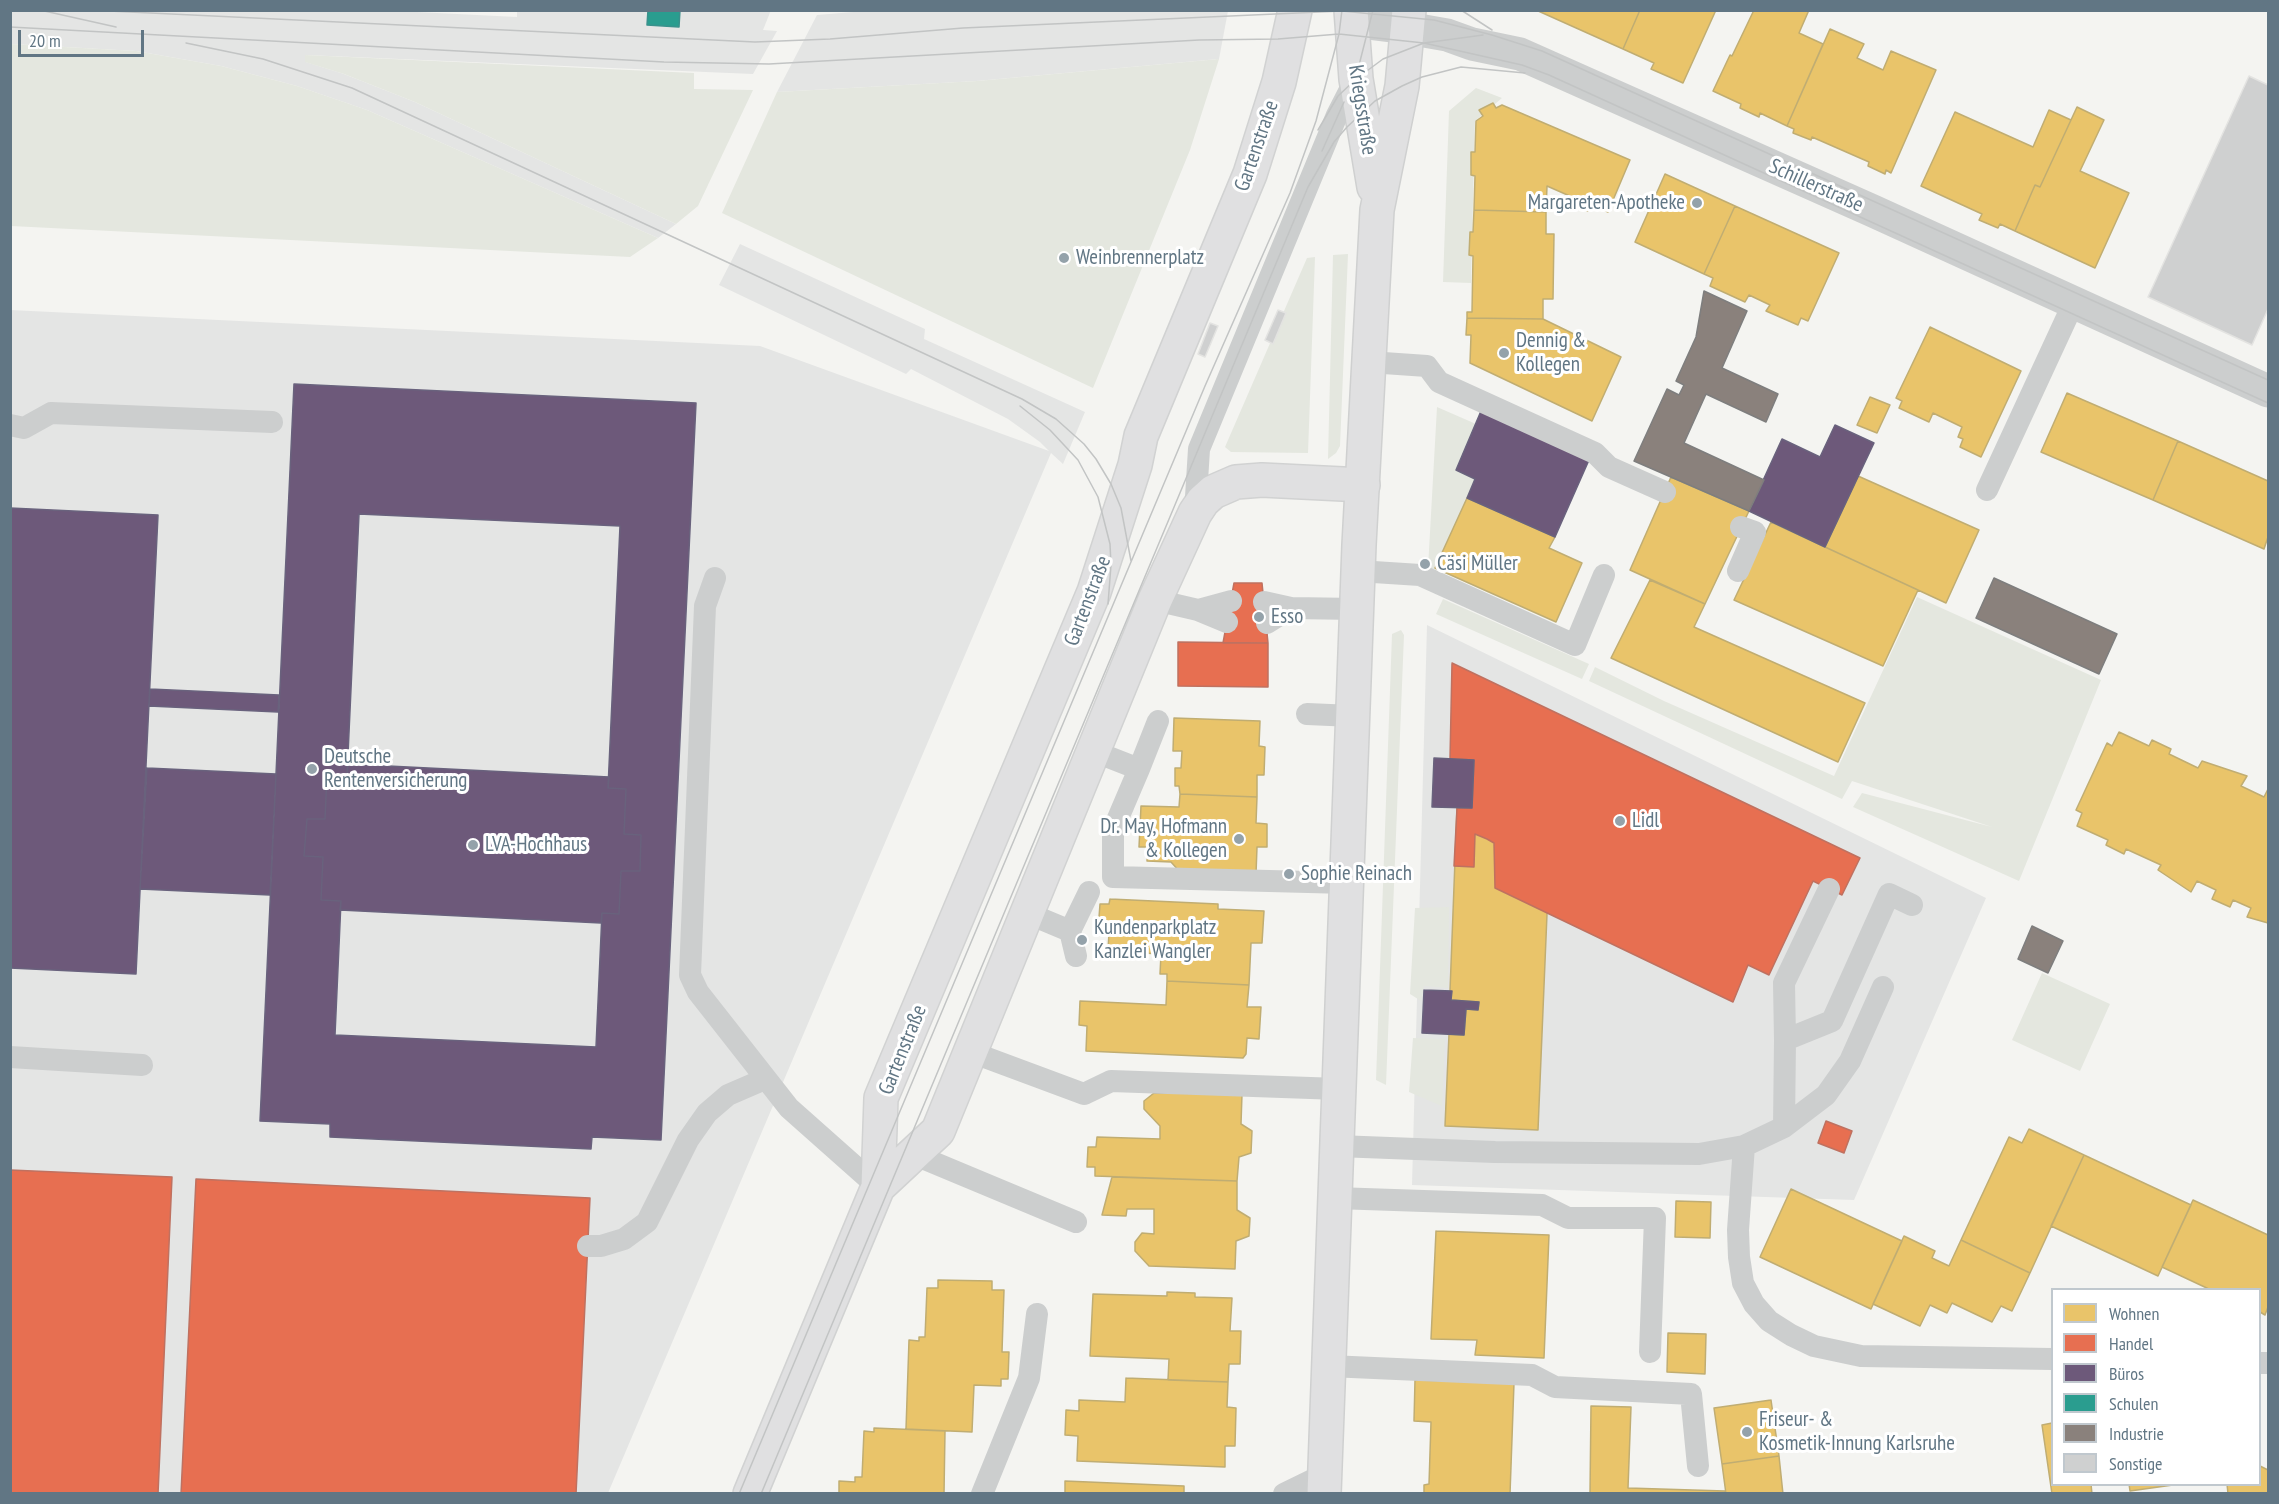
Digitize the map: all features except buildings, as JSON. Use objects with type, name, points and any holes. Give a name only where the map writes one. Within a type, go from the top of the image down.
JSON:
[{"type":"street","name":"Gartenstraße","points":[[750,1494],[878,1187],[881,1098],[1094,592],[1136,465],[1141,436],[1250,174],[1279,82],[1291,38],[1295,10]]},
{"type":"street","name":"Schillerstraße","points":[[1362,16],[1409,17],[1472,44],[1520,54],[2268,391]]},
{"type":"street","name":"Kriegsstraße","points":[[1362,16],[1356,79],[1377,210]]},
{"type":"street","points":[[1324,1484],[1358,571],[1377,210],[1402,86],[1409,17]]},
{"type":"street","name":"Gartenstraße","points":[[878,1187],[938,1131],[1155,600],[1195,513],[1213,492],[1236,482],[1262,480],[1363,485]]},
{"type":"lane","points":[[1195,513],[1199,449],[1336,115],[1356,79]]},
{"type":"lane","points":[[1987,490],[2074,302]]},
{"type":"lane","points":[[1370,362],[1427,366],[1439,382],[1595,453],[1609,467],[1665,492]]},
{"type":"lane","points":[[10,425],[24,428],[51,413],[272,422]]},
{"type":"lane","points":[[1738,571],[1755,532],[1741,527]]},
{"type":"lane","points":[[1358,571],[1420,574],[1575,645],[1604,576]]},
{"type":"lane","points":[[715,578],[705,606],[690,975],[698,992],[789,1108],[878,1187]]},
{"type":"lane","points":[[1155,600],[1198,610],[1229,612]]},
{"type":"lane","points":[[1265,613],[1292,608],[1357,609]]},
{"type":"lane","points":[[1307,714],[1353,716]]},
{"type":"lane","points":[[1158,721],[1113,830],[1113,877],[1347,883]]},
{"type":"lane","points":[[1093,751],[1139,769]]},
{"type":"lane","points":[[1784,1127],[1784,983],[1829,889]]},
{"type":"lane","points":[[1076,956],[1070,931],[1089,891]]},
{"type":"lane","points":[[1785,1040],[1832,1021],[1889,894],[1912,905]]},
{"type":"lane","points":[[1027,913],[1070,931]]},
{"type":"lane","points":[[1337,1146],[1495,1152],[1699,1154],[1744,1146],[1784,1127],[1826,1095],[1850,1061],[1883,987]]},
{"type":"lane","points":[[971,1052],[1084,1094],[1111,1081],[1339,1089]]},
{"type":"lane","points":[[10,1057],[142,1065]]},
{"type":"lane","points":[[588,1246],[601,1246],[624,1239],[647,1222],[688,1140],[707,1113],[728,1095],[765,1079]]},
{"type":"lane","points":[[1744,1146],[1738,1230],[1739,1257],[1743,1283],[1754,1304],[1769,1321],[1814,1346],[1861,1356],[2051,1359]]},
{"type":"lane","points":[[913,1154],[1076,1222]]},
{"type":"lane","points":[[1335,1198],[1542,1205],[1568,1218],[1655,1218],[1650,1352]]},
{"type":"lane","points":[[982,1494],[1029,1378],[1037,1314]]},
{"type":"lane","points":[[1329,1366],[1532,1375],[1555,1387],[1691,1394],[1698,1466]]},
{"type":"lane","points":[[1285,1493],[1324,1484]]},
{"type":"shaded area","points":[[377,10],[517,17],[517,10],[771,10],[763,30],[777,31],[753,74],[305,55],[306,62],[344,74],[415,102],[676,224],[658,238],[367,110],[297,86],[221,66],[136,51],[11,44],[10,11]]},
{"type":"shaded area","points":[[877,10],[1228,11],[1219,59],[977,81],[777,92],[817,15]]},
{"type":"shaded area","points":[[11,44],[136,51],[221,66],[297,86],[367,110],[658,238],[630,257],[11,226]]},
{"type":"shaded area","points":[[305,55],[694,73],[694,89],[753,90],[698,206],[676,224],[415,102],[344,74],[305,62]]},
{"type":"shaded area","points":[[1219,59],[1190,150],[1093,388],[722,213],[777,92],[977,81]]},
{"type":"shaded area","points":[[1476,88],[1502,98],[1475,121],[1471,283],[1443,282],[1449,111]]},
{"type":"shaded area","points":[[740,244],[925,329],[924,339],[1085,412],[1063,464],[1051,453],[608,1493],[11,1493],[10,310],[760,346],[1049,451],[1008,419],[911,369],[906,374],[719,285]]},
{"type":"shaded area","points":[[1348,254],[1340,446],[1336,453],[1328,459],[1333,255]]},
{"type":"shaded area","points":[[1315,257],[1308,453],[1231,452],[1225,447],[1307,258]]},
{"type":"shaded area","points":[[1437,407],[1476,424],[1456,470],[1475,479],[1436,570],[1428,568]]},
{"type":"shaded area","points":[[1917,597],[2101,680],[2019,881],[1853,807],[1862,793],[1992,827],[1852,781],[1842,799],[1589,681],[1595,667],[1664,701],[1834,776]]},
{"type":"shaded area","points":[[1443,599],[1589,664],[1582,679],[1436,614]]},
{"type":"shaded area","points":[[1427,625],[1986,898],[1854,1200],[1412,1185]]},
{"type":"shaded area","points":[[1401,630],[1404,635],[1386,1085],[1376,1080],[1392,634]]},
{"type":"shaded area","points":[[1449,907],[1448,988],[1424,986],[1421,1001],[1410,994],[1415,908]]},
{"type":"shaded area","points":[[2042,973],[2110,1004],[2080,1071],[2012,1040]]},
{"type":"shaded area","points":[[1413,1038],[1445,1039],[1442,1106],[1409,1092]]},
{"type":"tram line","points":[[40,10],[116,27]]},
{"type":"tram line","points":[[88,10],[755,42],[830,39],[963,28],[1342,11],[1434,20],[1542,51],[2268,380]]},
{"type":"tram line","points":[[739,1494],[1205,386],[1290,193],[1316,121],[1339,34],[1342,10]]},
{"type":"tram line","points":[[1355,81],[1373,10]]},
{"type":"tram line","points":[[1461,10],[1492,30]]},
{"type":"tram line","points":[[10,27],[664,62],[769,64],[1339,34],[1424,43],[1522,65],[1549,75],[2268,403]]},
{"type":"tram line","points":[[1318,130],[1338,96],[1383,59],[1424,43],[1483,35]]},
{"type":"tram line","points":[[186,43],[263,59],[352,88],[1022,399],[1056,419],[1084,444],[1096,459],[1111,484],[1121,508],[1131,561]]},
{"type":"tram line","points":[[761,1494],[1308,187],[1334,142],[1347,127],[1375,101],[1402,86],[1422,77],[1461,67],[1525,73]]},
{"type":"tram line","points":[[1322,151],[1344,102]]},
{"type":"tram line","points":[[1020,406],[1050,430],[1078,460],[1098,497],[1110,544],[1108,604]]},
{"type":"place","name":"Margareten-Apotheke","points":[[1697,203]]},
{"type":"place","name":"Weinbrennerplatz","points":[[1064,258]]},
{"type":"place","name":"Dennig & Kollegen","points":[[1504,353]]},
{"type":"place","name":"Cäsi Müller","points":[[1425,564]]},
{"type":"place","name":"Esso","points":[[1259,617]]},
{"type":"place","name":"Deutsche Rentenversicherung","points":[[312,769]]},
{"type":"place","name":"Lidl","points":[[1620,821]]},
{"type":"place","name":"Dr. May, Hofmann & Kollegen","points":[[1239,839]]},
{"type":"place","name":"LVA-Hochhaus","points":[[473,845]]},
{"type":"place","name":"Sophie Reinach","points":[[1289,874]]},
{"type":"place","name":"Kundenparkplatz Kanzlei Wangler","points":[[1082,940]]},
{"type":"place","name":"Friseur- & Kosmetik-Innung Karlsruhe","points":[[1747,1432]]}]
